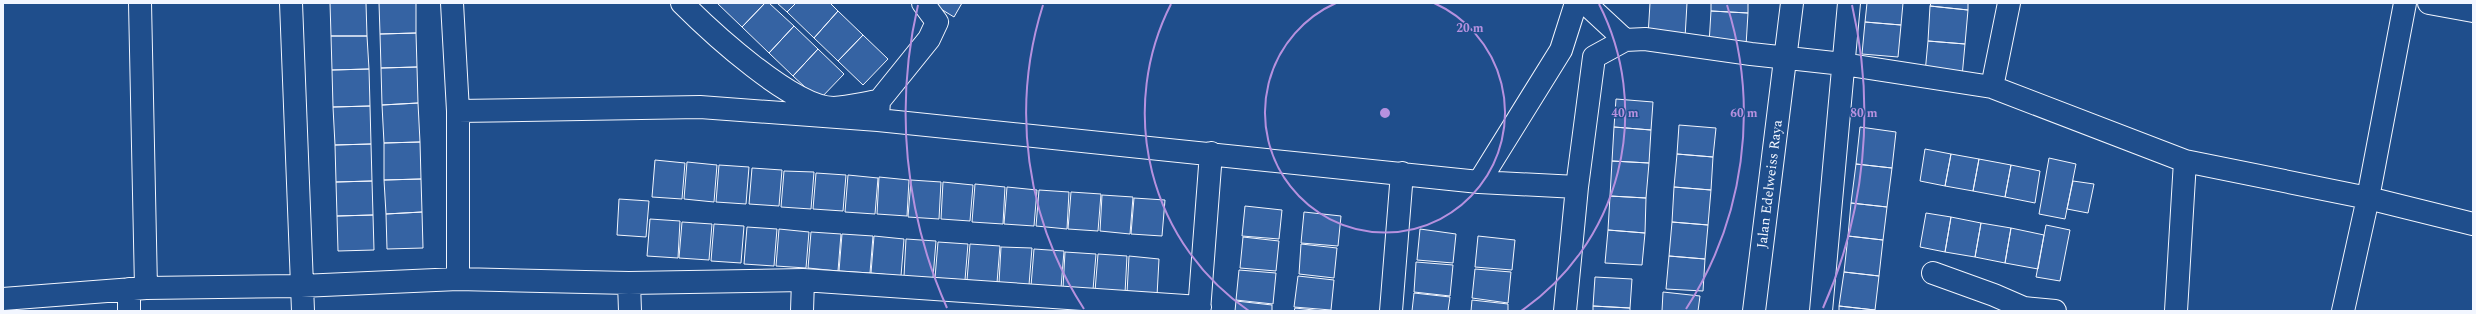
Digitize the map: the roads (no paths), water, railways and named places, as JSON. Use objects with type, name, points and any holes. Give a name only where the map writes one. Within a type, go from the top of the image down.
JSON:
[{"type":"street","points":[[129,311],[137,288],[140,3]]},
{"type":"street","points":[[291,3],[303,311]]},
{"type":"street","points":[[452,3],[458,111],[458,279]]},
{"type":"street","points":[[682,3],[715,37],[798,97],[833,108],[878,110],[1211,153],[1402,174],[1479,182],[1577,187]]},
{"type":"street","points":[[878,110],[929,39],[937,22],[923,3]]},
{"type":"street","points":[[1479,182],[1561,50],[1576,3]]},
{"type":"street","points":[[1585,3],[1625,40]]},
{"type":"street","name":"Jalan Edelweiss Raya","points":[[1754,311],[1792,3]]},
{"type":"street","points":[[1821,311],[1849,3]]},
{"type":"street","points":[[1992,87],[2009,3]]},
{"type":"street","points":[[2343,311],[2368,198],[2405,3]]},
{"type":"street","points":[[2429,3],[2473,12]]},
{"type":"street","points":[[1565,311],[1577,187],[1594,57],[1625,40],[1645,39],[1785,58],[1843,64],[1992,87],[2185,162],[2368,198],[2473,224]]},
{"type":"street","points":[[458,111],[700,107],[878,110]]},
{"type":"street","points":[[3,299],[137,288],[301,286],[458,279],[629,283],[803,280],[1200,309],[1211,153]]},
{"type":"street","points":[[2176,311],[2185,162]]},
{"type":"street","points":[[1391,311],[1402,174]]},
{"type":"street","points":[[1933,273],[1994,294],[2019,310],[2055,311]]},
{"type":"street","points":[[802,311],[803,280]]},
{"type":"street","points":[[629,283],[630,311]]}]
